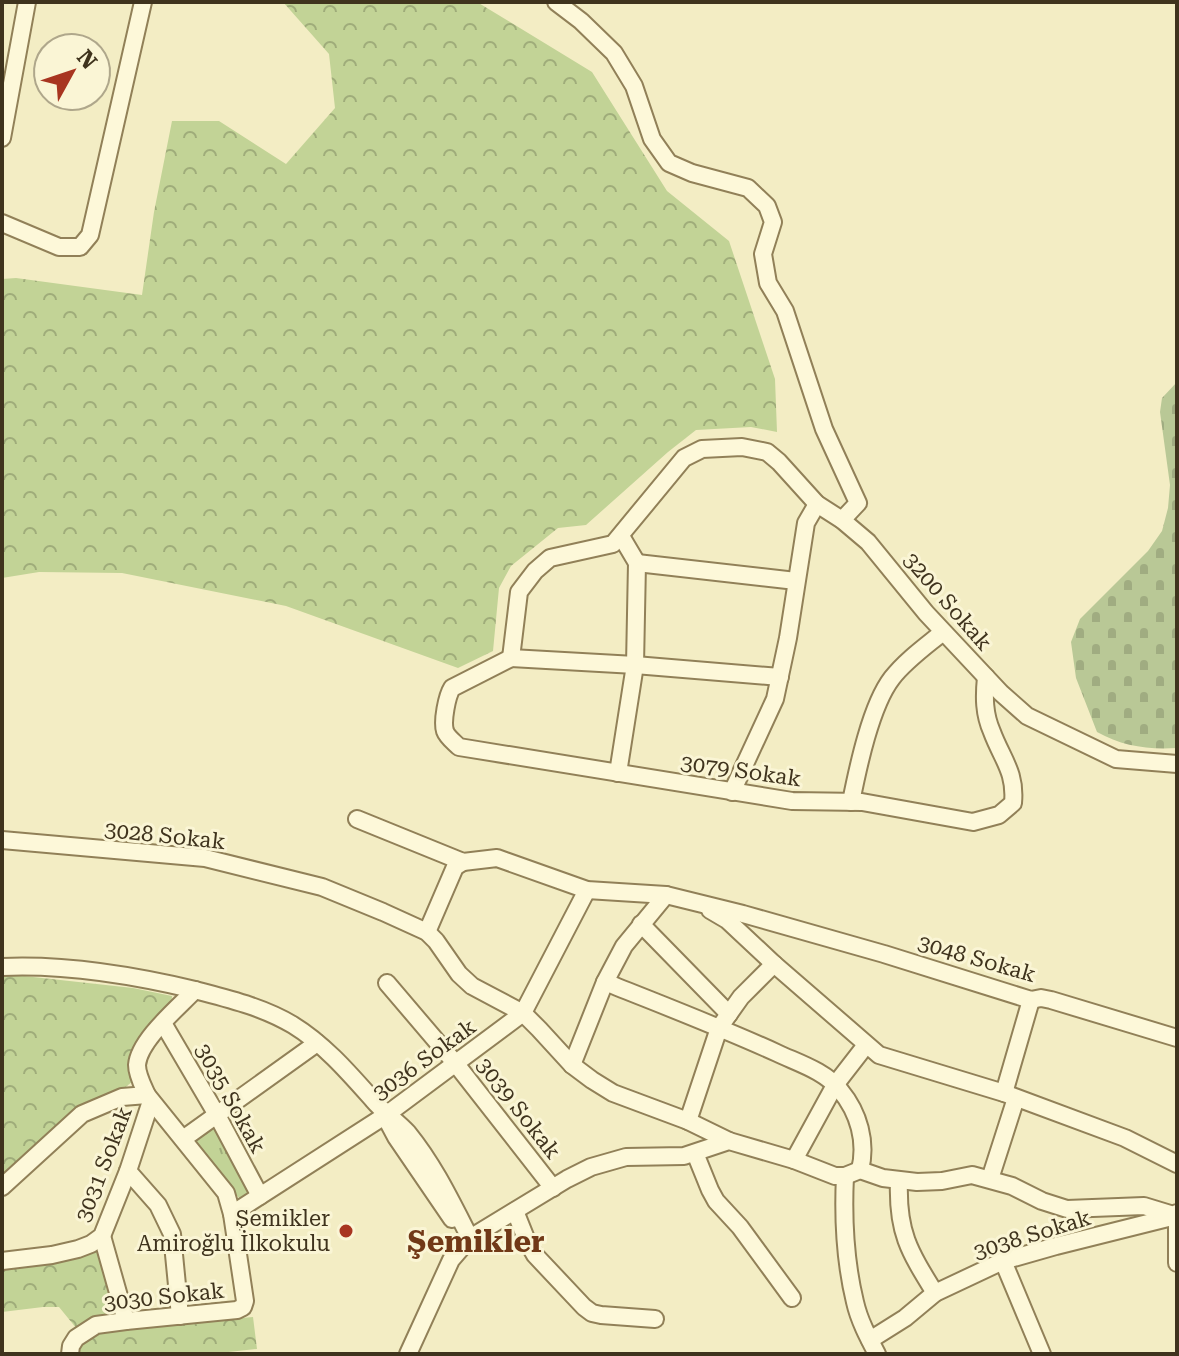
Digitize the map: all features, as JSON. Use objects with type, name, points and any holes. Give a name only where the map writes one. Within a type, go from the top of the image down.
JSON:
[{"type":"street","points":[[2,138],[27,2]]},
{"type":"street","points":[[2,223],[59,247],[80,247],[90,235],[143,2]]},
{"type":"street","points":[[556,2],[614,53],[634,86],[652,139],[669,163],[692,173],[748,188],[767,206],[773,222],[763,254],[768,283],[785,311],[824,429],[858,503],[842,520]]},
{"type":"street","name":"3200 Sokak","points":[[621,536],[684,458],[702,449],[742,447],[767,452],[817,504],[868,542],[943,632],[1027,716],[1116,759],[1177,764]]},
{"type":"street","points":[[732,792],[775,699],[806,523],[817,504]]},
{"type":"street","points":[[618,773],[635,665],[637,563],[621,536],[613,544],[601,548],[550,558],[519,592],[511,658],[635,665],[780,677]]},
{"type":"street","points":[[637,563],[796,581]]},
{"type":"street","points":[[851,802],[861,755],[890,679],[943,632]]},
{"type":"street","name":"3079 Sokak","points":[[511,658],[452,688],[448,694],[444,726],[446,733],[459,747],[792,801],[851,802],[973,822],[999,815],[1013,803],[1010,769],[991,732],[984,704],[986,677]]},
{"type":"street","points":[[357,819],[463,862]]},
{"type":"street","name":"3028 Sokak","points":[[2,840],[205,858],[322,887],[427,932]]},
{"type":"street","name":"3048 Sokak","points":[[463,862],[497,858],[587,890],[666,895],[884,954],[1031,1000],[1051,1000],[1177,1038]]},
{"type":"street","points":[[463,862],[455,867],[427,932],[472,986],[523,1013],[572,1065],[613,1093],[688,1121],[729,1141],[835,1176],[852,1173],[917,1182],[972,1175],[1012,1186],[1067,1209],[1144,1206],[1177,1215],[1177,1263]]},
{"type":"street","name":"3036 Sokak","points":[[232,1214],[386,1115],[523,1013],[587,890]]},
{"type":"street","points":[[572,1065],[605,982],[624,946],[666,895]]},
{"type":"street","points":[[698,903],[727,920],[879,1055],[1010,1095],[1125,1138],[1177,1164]]},
{"type":"street","points":[[641,924],[724,1021]]},
{"type":"street","points":[[688,1121],[724,1021],[741,997],[774,964]]},
{"type":"street","points":[[2,967],[94,971],[159,982],[234,1000],[294,1025],[334,1058],[386,1115],[398,1122],[450,1196],[470,1238]]},
{"type":"street","points":[[605,982],[724,1021],[820,1073],[840,1089],[862,1133],[864,1155],[852,1173],[844,1200],[848,1261],[855,1303],[874,1347]]},
{"type":"street","name":"3039 Sokak","points":[[387,983],[456,1064],[553,1188]]},
{"type":"street","points":[[2,1187],[82,1114],[122,1097],[149,1098],[137,1064],[144,1047],[195,990]]},
{"type":"street","points":[[990,1179],[1031,1000]]},
{"type":"street","name":"3035 Sokak","points":[[163,1023],[260,1196]]},
{"type":"street","points":[[183,1139],[317,1043]]},
{"type":"street","points":[[794,1160],[835,1085],[866,1045]]},
{"type":"street","name":"3030 Sokak","points":[[70,1354],[74,1340],[96,1325],[237,1310],[244,1304],[232,1214],[226,1193],[149,1098]]},
{"type":"street","name":"3031 Sokak","points":[[2,1261],[78,1249],[102,1236],[128,1171],[149,1098]]},
{"type":"street","points":[[408,1354],[451,1260],[470,1238],[591,1167],[626,1157],[672,1157],[695,1153],[729,1141]]},
{"type":"street","points":[[695,1153],[716,1201],[740,1227],[792,1298]]},
{"type":"street","points":[[128,1171],[158,1205],[172,1234],[180,1316]]},
{"type":"street","points":[[899,1181],[901,1228],[912,1256],[935,1293]]},
{"type":"street","points":[[515,1211],[535,1255],[584,1307],[601,1315],[655,1319]]},
{"type":"street","name":"3038 Sokak","points":[[874,1347],[935,1293],[1003,1261],[1177,1215]]},
{"type":"street","points":[[102,1236],[126,1321]]},
{"type":"street","points":[[1003,1261],[1042,1354]]},
{"type":"green space","points":[[283,2],[477,2],[592,72],[667,191],[729,241],[775,379],[777,432],[751,427],[696,430],[586,525],[558,528],[511,566],[499,588],[493,651],[458,668],[286,606],[122,573],[39,572],[2,578],[2,279],[16,278],[142,295],[172,121],[219,121],[286,164],[335,108],[329,54]]},
{"type":"green space","points":[[1177,382],[1177,748],[1156,748],[1126,744],[1097,732],[1076,678],[1071,642],[1080,619],[1148,551],[1162,531],[1170,485],[1160,412],[1162,398]]},
{"type":"green space","points":[[2,976],[133,988],[172,996],[172,999],[157,1023],[133,1048],[133,1081],[122,1090],[81,1105],[2,1176]]},
{"type":"green space","points":[[215,1125],[250,1189],[243,1197],[239,1198],[193,1144],[195,1139]]},
{"type":"green space","points":[[96,1248],[105,1260],[117,1315],[77,1329],[59,1307],[2,1312],[2,1267]]},
{"type":"green space","points":[[253,1317],[257,1349],[210,1354],[78,1354],[84,1341],[105,1330]]},
{"type":"place","name":"Şemikler Amiroğlu İlkokulu","points":[[346,1231]]},
{"type":"district","name":"Şemikler","points":[[476,1242]]}]
